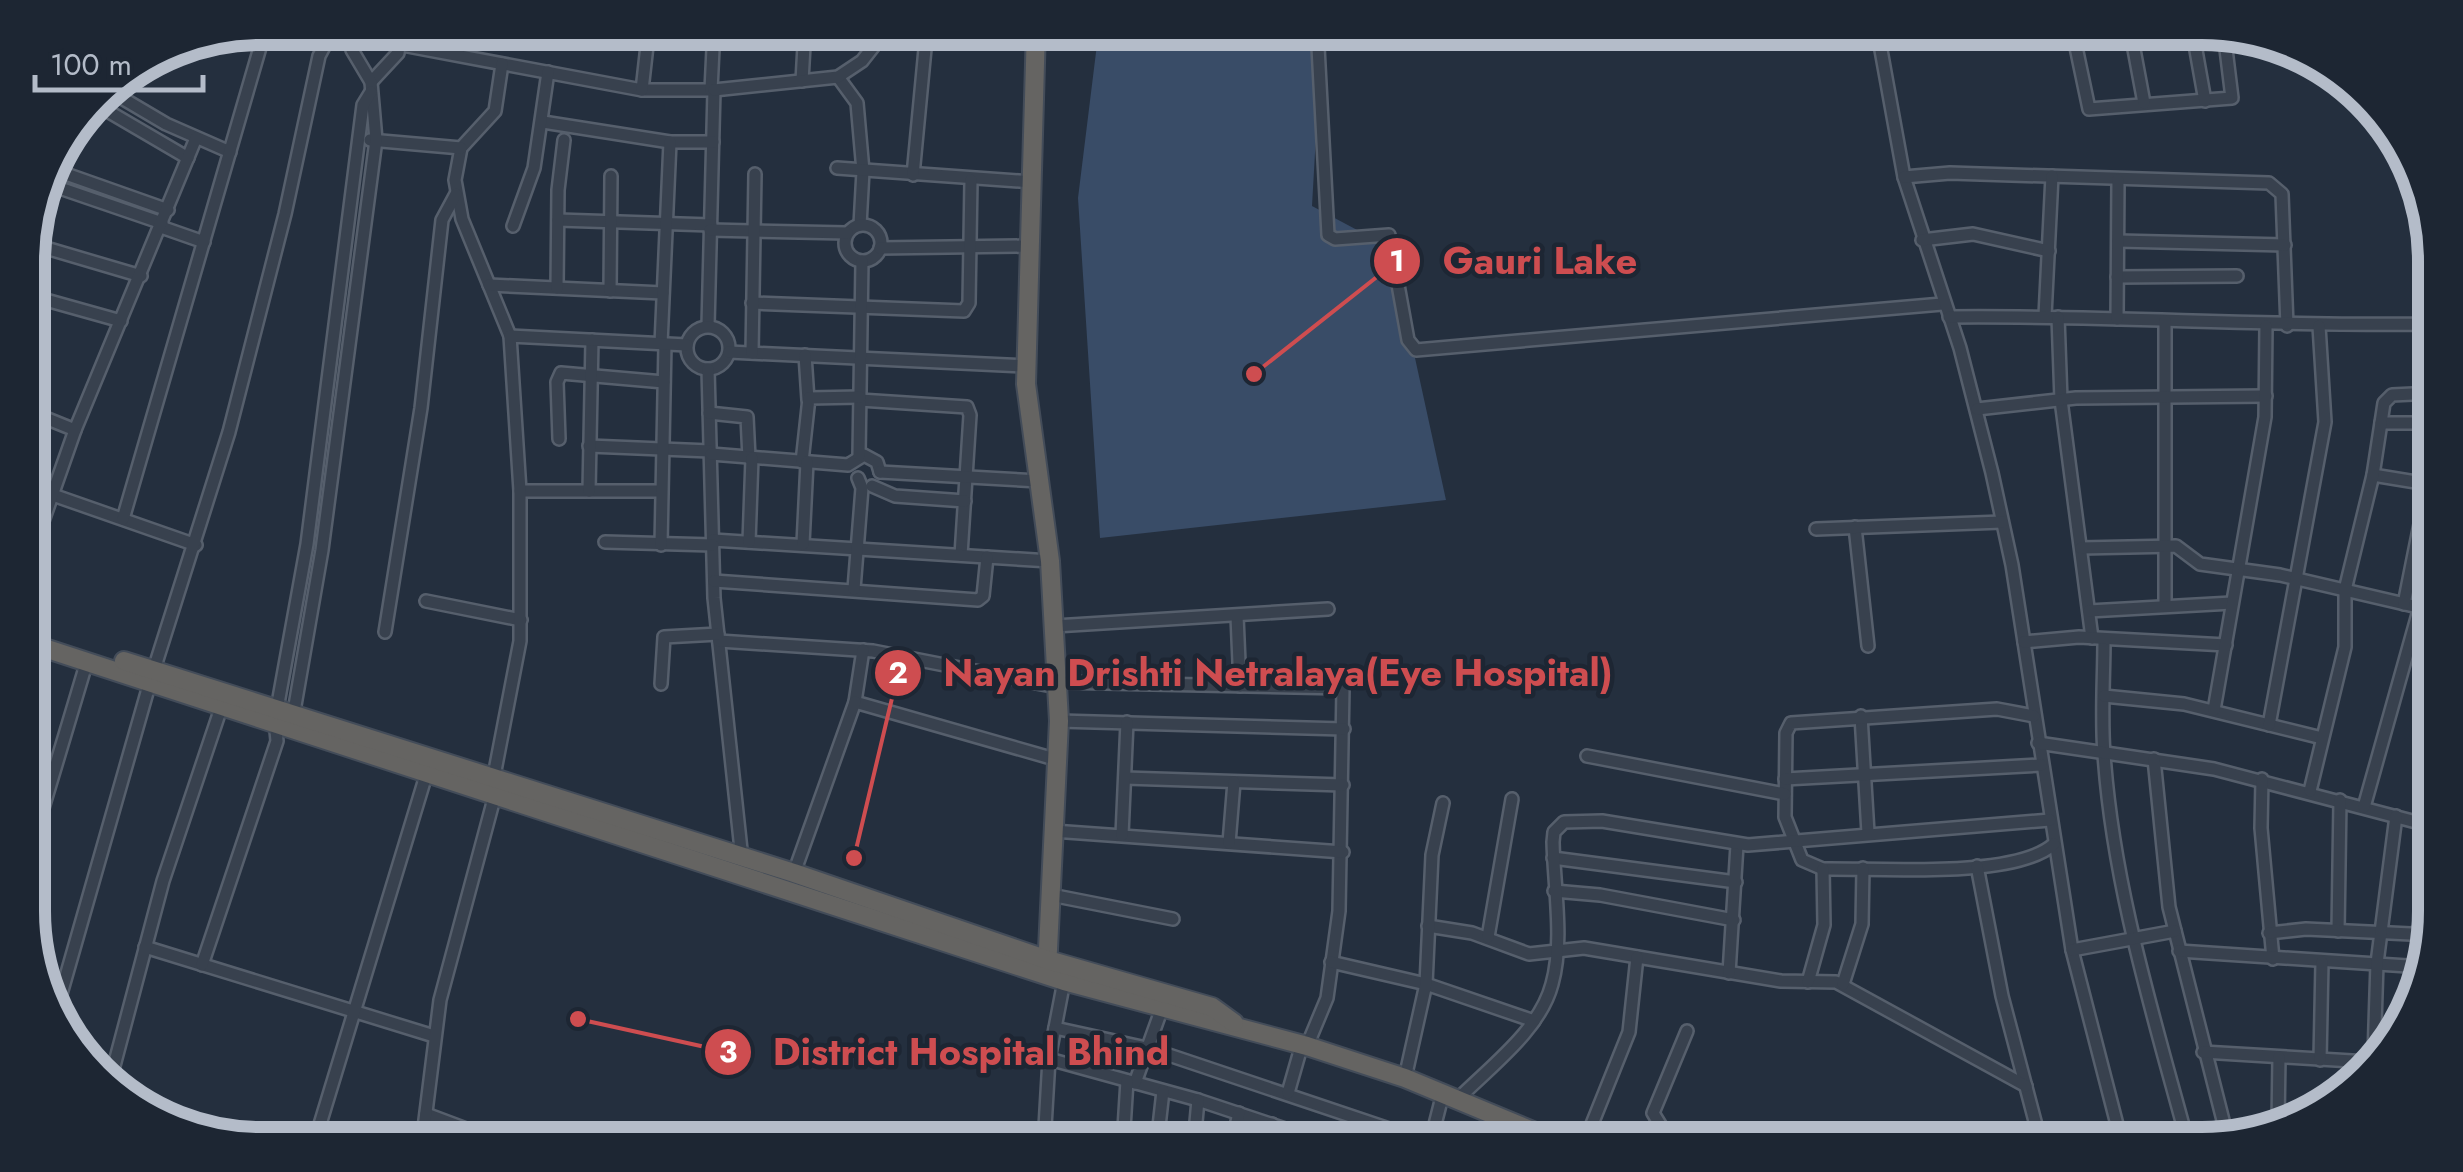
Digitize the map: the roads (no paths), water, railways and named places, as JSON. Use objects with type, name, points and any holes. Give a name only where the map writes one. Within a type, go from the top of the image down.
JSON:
[{"type":"highway","points":[[1036,45],[1026,366],[1050,562],[1059,721],[1051,895],[1053,972]]},
{"type":"highway","points":[[45,636],[222,705],[284,716],[427,772],[742,856],[1053,972],[1212,1007],[1234,1024]]},
{"type":"highway","points":[[45,648],[284,716],[744,876],[1162,1008],[1304,1045],[1404,1078],[1524,1127]]},
{"type":"street","points":[[123,518],[262,45]]},
{"type":"street","points":[[61,993],[152,676],[196,545],[290,194],[324,45]]},
{"type":"street","points":[[202,964],[277,741],[322,550],[376,140],[371,87],[351,45]]},
{"type":"street","points":[[284,716],[363,106],[371,87],[402,45],[642,90],[712,90],[838,77],[862,61],[875,45]]},
{"type":"street","points":[[642,90],[647,45]]},
{"type":"street","points":[[708,326],[713,45]]},
{"type":"street","points":[[802,81],[804,45]]},
{"type":"street","points":[[913,175],[926,45]]},
{"type":"street","points":[[1319,45],[1328,235],[1335,240],[1388,235],[1408,340],[1416,350],[1942,304]]},
{"type":"street","points":[[1880,45],[1904,178],[1977,409],[2002,522],[2072,950],[2118,1127]]},
{"type":"street","points":[[2076,45],[2089,109],[2232,98],[2226,46]]},
{"type":"street","points":[[2133,45],[2144,102]]},
{"type":"street","points":[[2195,45],[2205,101]]},
{"type":"street","points":[[424,1127],[440,1000],[519,666],[520,491],[510,336],[456,194],[455,168],[460,148],[495,111],[502,64]]},
{"type":"street","points":[[512,226],[530,186],[548,72]]},
{"type":"street","points":[[838,77],[856,104],[863,170],[860,225]]},
{"type":"street","points":[[119,99],[142,120],[192,149]]},
{"type":"street","points":[[109,107],[142,120],[192,149],[228,159]]},
{"type":"street","points":[[543,122],[670,142],[713,142]]},
{"type":"street","points":[[360,139],[460,148]]},
{"type":"street","points":[[557,288],[564,140]]},
{"type":"street","points":[[662,545],[664,225],[670,142]]},
{"type":"street","points":[[45,510],[192,149]]},
{"type":"street","points":[[837,168],[1032,182]]},
{"type":"street","points":[[64,173],[168,210]]},
{"type":"street","points":[[1904,178],[1950,173],[2269,183],[2282,194],[2287,326]]},
{"type":"street","points":[[752,353],[755,174]]},
{"type":"street","points":[[610,290],[611,176]]},
{"type":"street","points":[[2052,176],[2052,317],[2088,611],[2098,638],[2104,752],[2135,937],[2184,1127]]},
{"type":"street","points":[[752,302],[964,311],[968,304],[971,180]]},
{"type":"street","points":[[2117,319],[2118,180]]},
{"type":"street","points":[[58,188],[204,242]]},
{"type":"street","points":[[385,632],[421,408],[442,220],[456,194]]},
{"type":"street","points":[[558,220],[847,233],[860,225]]},
{"type":"street","points":[[860,225],[878,233],[880,248],[875,257],[862,262]]},
{"type":"street","points":[[847,233],[847,253],[862,262]]},
{"type":"street","points":[[1922,240],[1973,234],[2049,250]]},
{"type":"street","points":[[2118,240],[2285,245]]},
{"type":"street","points":[[880,248],[1027,246]]},
{"type":"street","points":[[45,248],[140,276]]},
{"type":"street","points":[[854,589],[859,547],[862,262]]},
{"type":"street","points":[[2117,277],[2236,276]]},
{"type":"street","points":[[488,285],[663,293]]},
{"type":"street","points":[[45,300],[121,321]]},
{"type":"street","points":[[1948,317],[2266,326],[2418,324]]},
{"type":"street","points":[[2164,321],[2165,606]]},
{"type":"street","points":[[708,326],[725,334],[730,352],[724,362],[708,369],[692,362],[687,345],[696,330],[708,326]]},
{"type":"street","points":[[2214,710],[2266,396],[2266,326]]},
{"type":"street","points":[[2269,725],[2325,422],[2319,326]]},
{"type":"street","points":[[510,336],[687,345]]},
{"type":"street","points":[[589,491],[592,340]]},
{"type":"street","points":[[730,352],[1026,366]]},
{"type":"street","points":[[804,356],[808,400],[804,544]]},
{"type":"street","points":[[708,369],[714,581],[744,876]]},
{"type":"street","points":[[558,438],[558,377],[564,372],[664,382]]},
{"type":"street","points":[[2310,791],[2345,647],[2345,590],[2381,423],[2388,398],[2418,395]]},
{"type":"street","points":[[808,400],[812,396],[964,404],[970,415],[961,555]]},
{"type":"street","points":[[1977,409],[2061,400],[2266,396]]},
{"type":"street","points":[[710,413],[747,417],[751,458],[749,542]]},
{"type":"street","points":[[45,417],[75,430]]},
{"type":"street","points":[[2381,423],[2418,423]]},
{"type":"street","points":[[589,446],[710,453],[859,471],[1039,480]]},
{"type":"street","points":[[859,471],[874,458],[880,472]]},
{"type":"street","points":[[859,471],[894,496],[965,501]]},
{"type":"street","points":[[2372,475],[2418,483]]},
{"type":"street","points":[[520,491],[662,491]]},
{"type":"street","points":[[50,494],[196,545]]},
{"type":"street","points":[[1816,529],[2002,522]]},
{"type":"street","points":[[1856,528],[1868,646]]},
{"type":"street","points":[[605,542],[804,544],[1050,562]]},
{"type":"street","points":[[2404,604],[2418,542]]},
{"type":"street","points":[[2081,548],[2166,545],[2183,548],[2193,562],[2294,578],[2418,607]]},
{"type":"street","points":[[714,581],[978,600],[984,596],[987,557]]},
{"type":"street","points":[[426,600],[521,620]]},
{"type":"street","points":[[2088,611],[2232,603]]},
{"type":"street","points":[[1054,626],[1328,609]]},
{"type":"street","points":[[2364,807],[2418,614]]},
{"type":"street","points":[[1236,616],[1240,686]]},
{"type":"street","points":[[661,684],[664,637],[864,650],[1057,685],[1341,686],[1343,852],[1331,962],[1324,1008],[1304,1045],[1288,1094]]},
{"type":"street","points":[[2024,642],[2098,638],[2226,645]]},
{"type":"street","points":[[794,873],[855,702],[864,650]]},
{"type":"street","points":[[45,804],[86,661]]},
{"type":"street","points":[[2104,696],[2214,710],[2322,738]]},
{"type":"street","points":[[855,702],[1058,760]]},
{"type":"street","points":[[113,1068],[184,812],[222,705]]},
{"type":"street","points":[[2034,716],[1998,708],[1792,723],[1786,734],[1785,794],[1792,838],[1802,860],[1824,868],[1977,866],[2036,858],[2054,844]]},
{"type":"street","points":[[1861,716],[1868,833]]},
{"type":"street","points":[[1059,721],[1344,729]]},
{"type":"street","points":[[1122,835],[1127,722]]},
{"type":"street","points":[[2038,743],[2262,779],[2418,822]]},
{"type":"street","points":[[1586,756],[1785,794]]},
{"type":"street","points":[[2154,759],[2159,841],[2174,930],[2224,1126]]},
{"type":"street","points":[[1786,779],[2041,764]]},
{"type":"street","points":[[320,1127],[427,772]]},
{"type":"street","points":[[1125,778],[1343,785]]},
{"type":"street","points":[[2262,779],[2261,828],[2273,959]]},
{"type":"street","points":[[1230,843],[1234,782]]},
{"type":"street","points":[[1488,938],[1512,800]]},
{"type":"street","points":[[2338,931],[2340,800]]},
{"type":"street","points":[[1404,1078],[1426,984],[1433,844],[1443,803]]},
{"type":"street","points":[[2375,1040],[2377,963],[2396,816]]},
{"type":"street","points":[[1437,1127],[1451,1096],[1534,1021],[1553,982],[1553,858],[1558,826],[1584,820],[1736,844],[2050,820]]},
{"type":"street","points":[[1053,831],[1343,852]]},
{"type":"street","points":[[1729,972],[1736,844]]},
{"type":"street","points":[[1553,858],[1736,882]]},
{"type":"street","points":[[1977,866],[2037,1127]]},
{"type":"street","points":[[1808,982],[1824,925],[1824,868]]},
{"type":"street","points":[[1843,984],[1862,924],[1862,868]]},
{"type":"street","points":[[1554,891],[1600,895],[1734,920]]},
{"type":"street","points":[[1051,895],[1174,919]]},
{"type":"street","points":[[1428,926],[1488,938],[1529,954],[1584,948],[1729,972],[1843,984],[2026,1086]]},
{"type":"street","points":[[2072,950],[2174,930]]},
{"type":"street","points":[[2270,933],[2417,930]]},
{"type":"street","points":[[145,947],[434,1036]]},
{"type":"street","points":[[2179,950],[2411,966]]},
{"type":"street","points":[[1591,1127],[1630,1032],[1637,957]]},
{"type":"street","points":[[1331,962],[1426,984],[1534,1021]]},
{"type":"street","points":[[2320,1060],[2322,962]]},
{"type":"street","points":[[1045,1127],[1055,1028],[1053,972]]},
{"type":"street","points":[[1125,1127],[1131,1082],[1151,1049],[1162,1008]]},
{"type":"street","points":[[1055,1028],[1151,1049],[1384,1127]]},
{"type":"street","points":[[1661,1127],[1652,1113],[1687,1032]]},
{"type":"street","points":[[2203,1052],[2353,1064]]},
{"type":"street","points":[[2278,1113],[2279,1057]]},
{"type":"street","points":[[1049,1058],[1279,1127]]},
{"type":"street","points":[[1159,1127],[1162,1090]]},
{"type":"street","points":[[1196,1127],[1198,1100]]},
{"type":"street","points":[[1235,1127],[1238,1113]]},
{"type":"street","points":[[426,1114],[461,1127]]},
{"type":"water","points":[[1097,45],[1321,45],[1312,206],[1391,248],[1446,500],[1100,538],[1078,198]]},
{"type":"place","name":"Gauri Lake","points":[[1254,374]]},
{"type":"place","name":"Nayan Drishti Netralaya(Eye Hospital)","points":[[854,858]]},
{"type":"place","name":"District Hospital Bhind","points":[[578,1019]]}]
